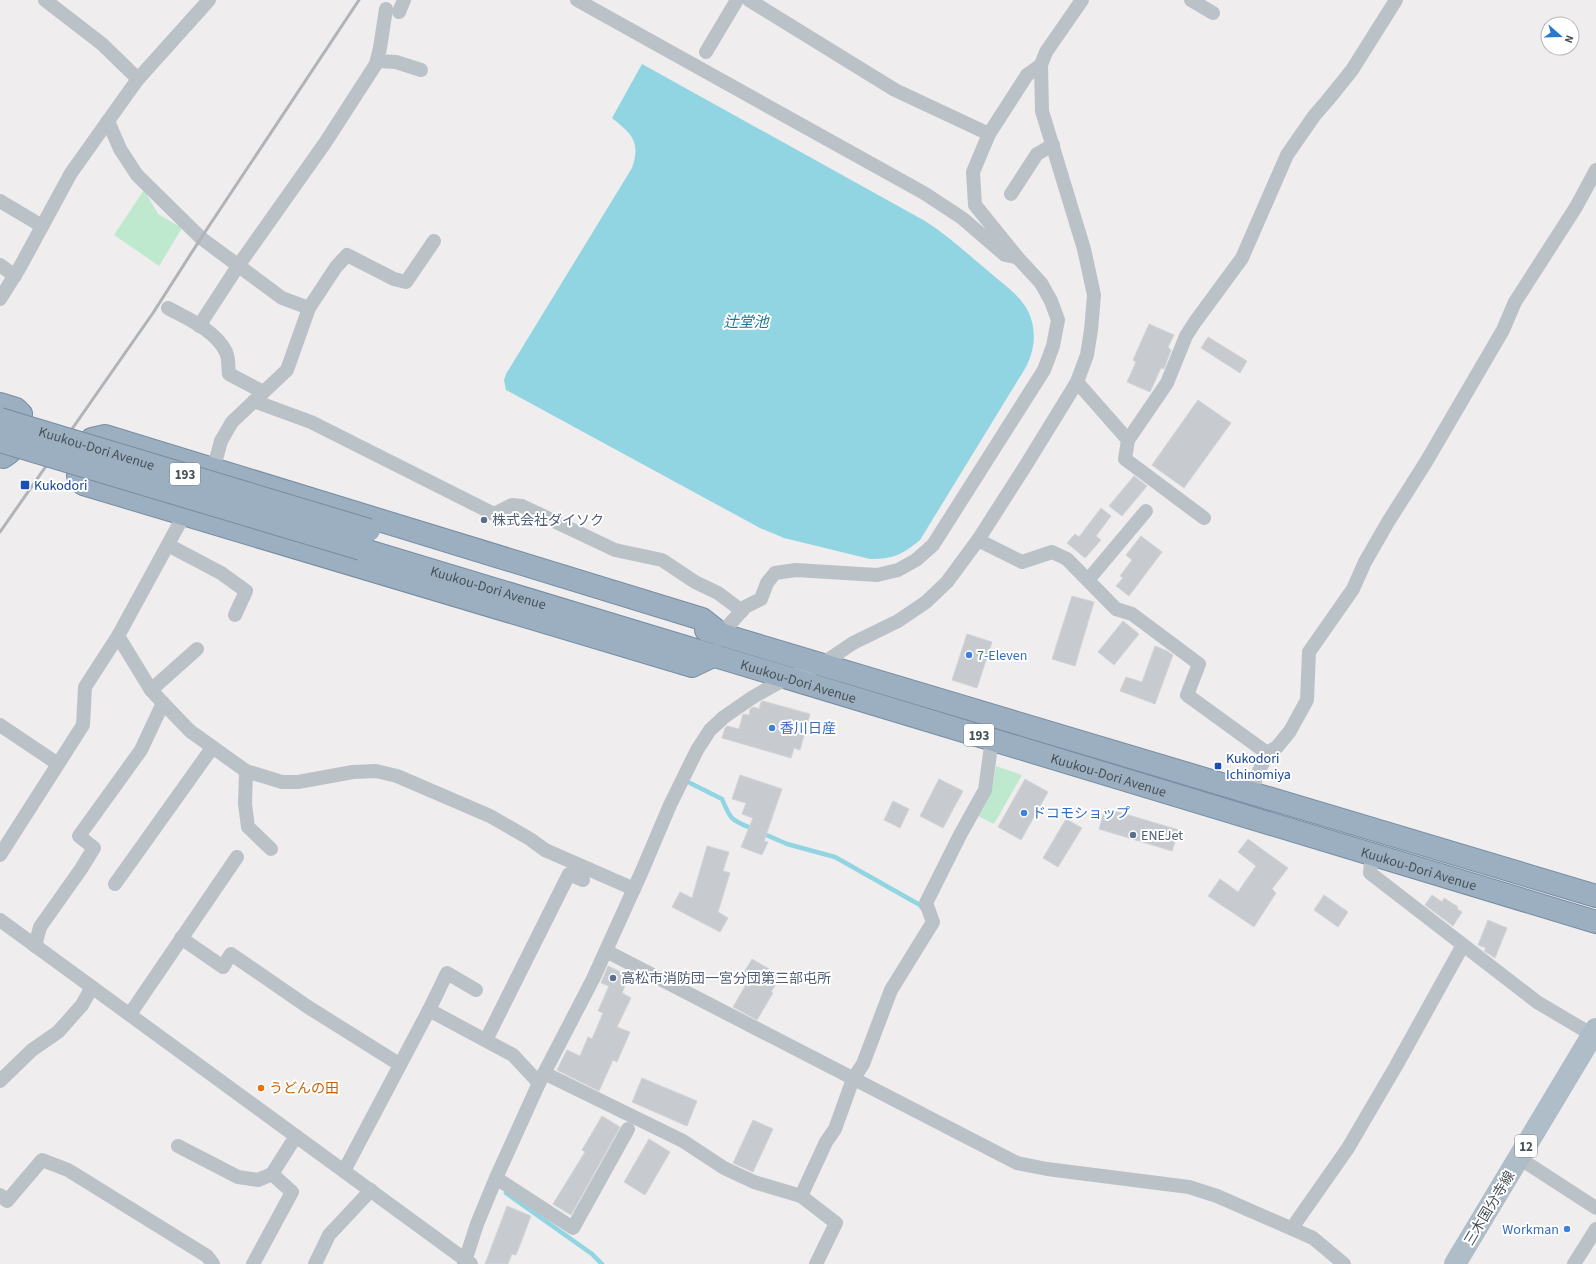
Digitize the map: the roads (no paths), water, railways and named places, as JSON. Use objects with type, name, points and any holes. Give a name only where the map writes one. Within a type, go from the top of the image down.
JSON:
[{"type":"highway","points":[[0,404],[16,409],[21,414],[10,452],[3,457],[0,456]]},
{"type":"highway","name":"Kuukou-Dori Avenue","points":[[0,419],[1596,896]]},
{"type":"highway","points":[[715,655],[692,666],[83,484],[78,476],[92,439],[105,436],[702,619],[721,634]]},
{"type":"highway","name":"Kuukou-Dori Avenue","points":[[0,441],[715,655],[790,679],[1596,922]]},
{"type":"main road","name":"三木国分寺線","points":[[1456,1264],[1595,1033]]},
{"type":"street","points":[[45,0],[102,44],[138,79]]},
{"type":"street","points":[[0,299],[15,276],[71,173],[138,79],[209,0]]},
{"type":"street","points":[[577,0],[924,194],[962,218],[1005,255],[1018,258]]},
{"type":"street","points":[[706,52],[737,0]]},
{"type":"street","points":[[749,0],[895,90],[990,134]]},
{"type":"street","points":[[0,920],[371,1190],[466,1262],[477,1224],[496,1178],[542,1078],[606,951],[687,770],[697,750],[710,730],[724,717],[753,697],[778,683],[822,664],[853,643],[898,621],[926,602],[947,582],[978,540],[1077,382],[1086,355],[1091,330],[1094,295],[1084,249],[1042,111],[1041,65],[1046,52],[1082,0]]},
{"type":"street","points":[[1191,0],[1213,13]]},
{"type":"street","points":[[1204,518],[1125,459],[1128,440],[1167,383],[1186,336],[1242,258],[1287,155],[1314,116],[1328,102],[1352,70],[1396,0]]},
{"type":"street","points":[[199,326],[238,266],[326,143],[377,61],[386,9]]},
{"type":"street","points":[[377,61],[396,62],[421,70]]},
{"type":"street","points":[[721,634],[745,607],[761,599],[767,583],[775,573],[796,570],[877,575],[898,570],[916,560],[933,545],[1044,370],[1053,346],[1058,320],[1051,301],[1041,283],[975,206],[973,172],[990,134],[1027,75],[1041,65]]},
{"type":"street","points":[[108,121],[120,149],[137,174],[201,238],[282,298],[309,308]]},
{"type":"street","points":[[1011,194],[1037,154],[1053,145]]},
{"type":"street","points":[[1250,792],[1266,753],[1278,747],[1290,731],[1307,700],[1309,652],[1353,589],[1365,562],[1388,522],[1426,462],[1503,330],[1515,302],[1576,207],[1596,170]]},
{"type":"street","points":[[0,201],[42,226]]},
{"type":"street","points":[[213,470],[221,441],[232,422],[287,370],[309,308],[336,267],[347,256],[394,279],[406,282],[434,240]]},
{"type":"street","points":[[0,265],[15,276]]},
{"type":"street","points":[[168,308],[216,338],[226,353],[229,374],[259,396],[494,514],[512,505],[522,506],[615,550],[662,560],[695,582],[718,593],[742,611]]},
{"type":"street","points":[[1077,382],[1128,440]]},
{"type":"street","points":[[1088,580],[1146,511]]},
{"type":"street","points":[[0,855],[83,725],[85,687],[118,636],[184,515]]},
{"type":"street","points":[[978,540],[1022,562],[1052,552],[1067,559],[1116,609],[1132,614],[1199,664],[1188,695],[1266,753]]},
{"type":"street","points":[[168,545],[221,573],[246,591],[235,615]]},
{"type":"street","points":[[118,636],[151,690],[163,703],[190,731],[246,771],[282,782],[298,782],[353,772],[376,771],[397,776],[490,816],[530,839],[545,850],[634,889]]},
{"type":"street","points":[[151,690],[197,649]]},
{"type":"street","points":[[35,946],[40,927],[94,848],[79,836],[141,750],[163,703]]},
{"type":"street","points":[[0,725],[58,764]]},
{"type":"street","points":[[801,1196],[826,1142],[835,1129],[853,1079],[862,1064],[891,990],[933,922],[926,903],[960,835],[985,790],[992,739]]},
{"type":"street","points":[[115,884],[212,748]]},
{"type":"street","points":[[246,771],[245,804],[248,827],[271,849]]},
{"type":"street","points":[[1372,854],[1370,873],[1537,1002],[1595,1033]]},
{"type":"street","points":[[130,1014],[236,857]]},
{"type":"street","points":[[486,1040],[569,874],[583,880]]},
{"type":"street","points":[[181,938],[223,966],[231,954],[308,1007],[399,1064]]},
{"type":"street","points":[[1292,1228],[1348,1148],[1396,1066],[1462,945]]},
{"type":"street","points":[[606,951],[1017,1163],[1047,1169],[1189,1187],[1216,1196],[1313,1238],[1344,1264]]},
{"type":"street","points":[[344,1171],[399,1064],[429,1010],[447,972],[476,990]]},
{"type":"street","points":[[0,1081],[32,1050],[58,1032],[82,1005],[92,987]]},
{"type":"street","points":[[429,1010],[513,1055],[542,1078],[683,1141],[724,1168],[754,1182],[801,1196],[836,1223],[816,1264]]},
{"type":"street","points":[[496,1178],[573,1228],[628,1129]]},
{"type":"street","points":[[178,1146],[238,1177],[258,1180],[272,1174],[296,1136]]},
{"type":"street","points":[[1519,1158],[1596,1208]]},
{"type":"street","points":[[0,1195],[7,1200],[42,1160],[68,1170],[207,1261]]},
{"type":"street","points":[[253,1264],[292,1192],[272,1174]]},
{"type":"street","points":[[314,1264],[329,1235],[371,1190]]},
{"type":"street","points":[[1574,1264],[1596,1229]]},
{"type":"water","name":"辻堂池","points":[[642,64],[925,221],[952,240],[1008,288],[1017,296],[1028,311],[1033,325],[1034,339],[1026,367],[920,540],[902,553],[891,557],[870,559],[784,538],[760,528],[506,390],[504,380],[506,374],[632,168],[635,159],[635,145],[633,139],[625,129],[612,118]]},
{"type":"waterway","points":[[690,783],[722,799],[733,819],[753,829]]},
{"type":"waterway","points":[[762,833],[787,844],[835,857],[920,905],[922,908]]},
{"type":"waterway","points":[[506,1193],[592,1254],[602,1264]]},
{"type":"railway","points":[[0,532],[153,313],[359,0]]},
{"type":"place","name":"Kukodori","points":[[25,485]]},
{"type":"place","name":"株式会社ダイソク","points":[[484,520]]},
{"type":"place","name":"7-Eleven","points":[[969,655]]},
{"type":"place","name":"香川日産","points":[[772,728]]},
{"type":"place","name":"Kukodori Ichinomiya","points":[[1218,766]]},
{"type":"place","name":"ドコモショップ","points":[[1024,813]]},
{"type":"place","name":"ENEJet","points":[[1133,835]]},
{"type":"place","name":"高松市消防団一宮分団第三部屯所","points":[[613,978]]},
{"type":"place","name":"うどんの田","points":[[261,1088]]},
{"type":"place","name":"Workman","points":[[1567,1229]]}]
